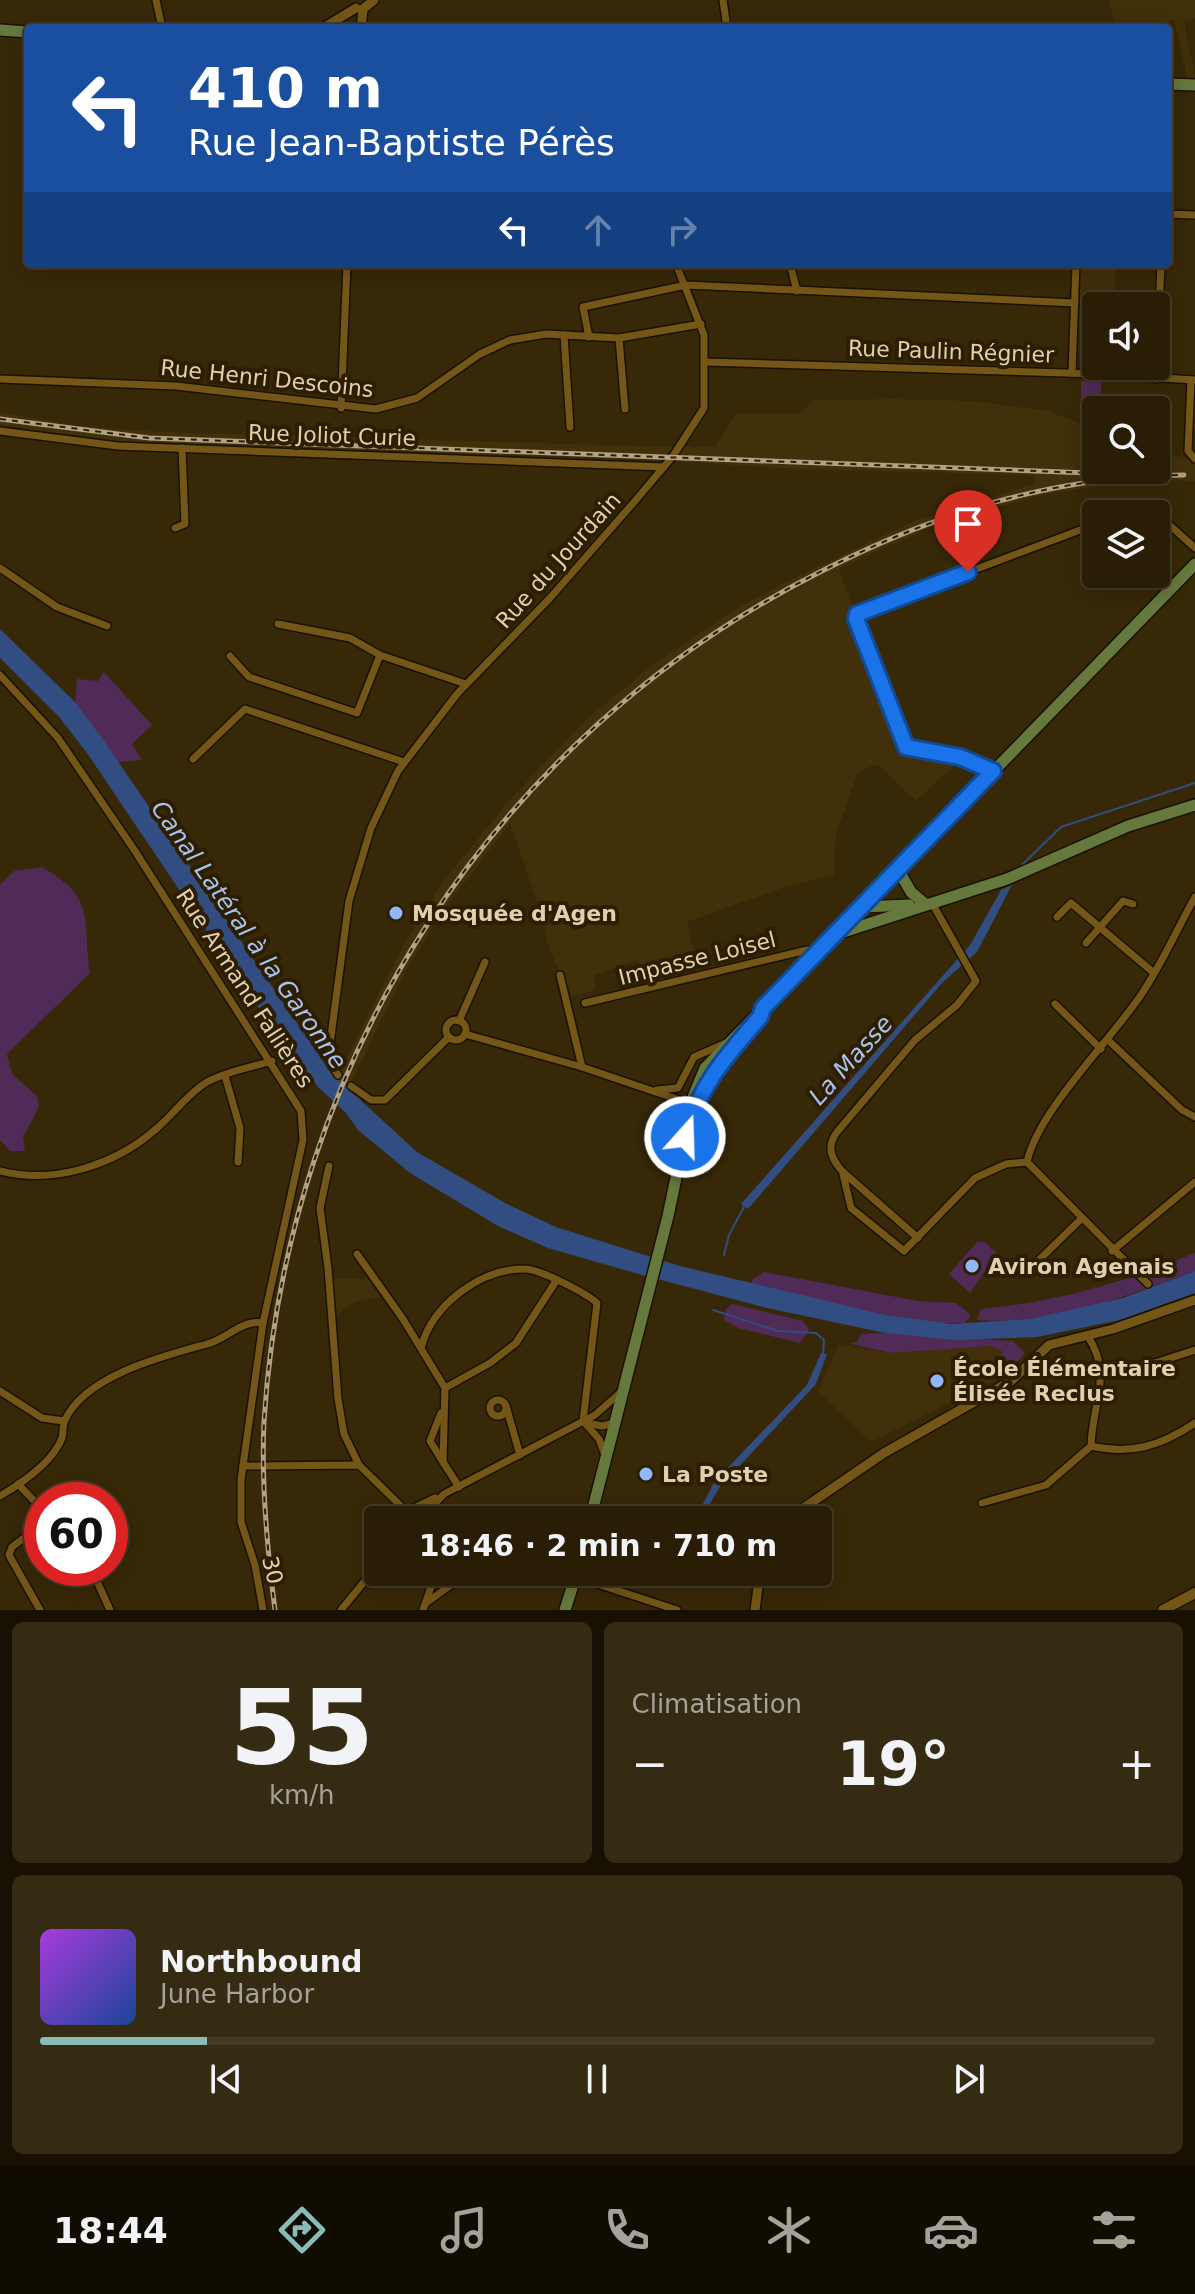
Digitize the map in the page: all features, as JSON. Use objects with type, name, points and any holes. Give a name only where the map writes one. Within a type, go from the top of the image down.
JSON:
[{"type":"main road","points":[[0,30],[24,32]]},
{"type":"main road","points":[[1172,84],[1195,85]]},
{"type":"main road","points":[[594,1506],[647,1299],[696,1088],[705,1068],[899,871],[1195,561]]},
{"type":"main road","points":[[835,934],[1035,869],[1128,826],[1195,805]]},
{"type":"main road","points":[[899,871],[911,892],[926,903]]},
{"type":"main road","points":[[861,910],[926,903]]},
{"type":"main road","points":[[861,910],[876,920]]},
{"type":"main road","points":[[718,1064],[760,1017],[763,1008]]},
{"type":"main road","points":[[694,1105],[726,1044]]},
{"type":"main road","points":[[565,1610],[572,1586]]},
{"type":"main road","points":[[1163,1610],[1195,1593]]},
{"type":"street","points":[[156,0],[161,24]]},
{"type":"street","points":[[330,24],[365,0]]},
{"type":"street","points":[[359,24],[363,9],[374,0]]},
{"type":"street","points":[[723,0],[726,24]]},
{"type":"street","points":[[356,8],[358,24]]},
{"type":"street","points":[[1172,214],[1195,215]]},
{"type":"street","points":[[341,408],[347,268]]},
{"type":"street","name":"Rue du Jourdain","points":[[338,1075],[331,1064],[329,1051],[344,922],[371,828],[404,762],[466,684],[550,598],[664,467],[704,408],[706,362],[701,324],[678,268]]},
{"type":"street","points":[[791,268],[797,291]]},
{"type":"street","points":[[1072,373],[1076,268]]},
{"type":"street","points":[[1160,292],[1161,268]]},
{"type":"street","points":[[589,337],[583,307],[686,285],[1075,303]]},
{"type":"street","name":"Rue Henri Descoins","points":[[0,379],[176,386],[341,408],[376,409],[407,402],[499,344],[530,336],[619,338],[701,324]]},
{"type":"street","points":[[564,335],[570,427]]},
{"type":"street","points":[[619,338],[625,409]]},
{"type":"street","name":"Rue Paulin Régnier","points":[[706,362],[1082,374]]},
{"type":"street","name":"Rue Paulin Régnier","points":[[1170,379],[1193,380]]},
{"type":"street","points":[[1193,380],[1188,451],[1195,459]]},
{"type":"street","name":"Rue Joliot Curie","points":[[0,431],[118,446],[664,467]]},
{"type":"street","points":[[175,528],[185,524],[182,448]]},
{"type":"street","points":[[1170,526],[1195,548]]},
{"type":"street","points":[[993,771],[960,757],[906,747],[857,614],[1082,529]]},
{"type":"street","points":[[0,568],[57,607],[107,626]]},
{"type":"street","points":[[1168,591],[1178,588],[1195,572]]},
{"type":"street","points":[[278,624],[350,638],[380,655],[466,684]]},
{"type":"street","points":[[230,656],[249,677],[357,713],[380,655]]},
{"type":"street","name":"Rue Armand Fallières","points":[[0,675],[58,738],[298,1102],[303,1131],[263,1323],[243,1466]]},
{"type":"street","points":[[193,759],[245,709],[404,762]]},
{"type":"street","points":[[1027,1162],[1030,1150],[1050,1116],[1154,973],[1195,897]]},
{"type":"street","points":[[1086,943],[1123,901],[1133,904]]},
{"type":"street","points":[[918,1238],[843,1172],[831,1155],[833,1138],[915,1040],[964,998],[976,981],[974,972],[957,945],[926,903]]},
{"type":"street","points":[[1057,917],[1071,903],[1154,973]]},
{"type":"street","points":[[1187,911],[1195,918]]},
{"type":"street","name":"Impasse Loisel","points":[[585,1003],[807,950],[815,955]]},
{"type":"street","points":[[459,1021],[485,962]]},
{"type":"street","points":[[560,975],[582,1067]]},
{"type":"street","points":[[1055,1004],[1101,1049]]},
{"type":"street","points":[[459,1021],[465,1026],[465,1034]]},
{"type":"street","points":[[351,1086],[371,1100],[385,1100],[449,1037],[449,1023],[459,1021]]},
{"type":"street","points":[[465,1034],[582,1067],[694,1105]]},
{"type":"street","points":[[449,1037],[459,1039],[465,1034]]},
{"type":"street","points":[[1108,1040],[1182,1110],[1195,1117]]},
{"type":"street","points":[[653,1090],[678,1088],[694,1057],[726,1044]]},
{"type":"street","points":[[0,1171],[26,1176],[58,1174],[98,1164],[154,1131],[206,1083],[272,1061]]},
{"type":"street","points":[[225,1076],[240,1128],[238,1162]]},
{"type":"street","points":[[843,1172],[851,1208],[900,1251],[908,1250],[962,1188],[975,1178],[1006,1164],[1027,1162]]},
{"type":"street","points":[[1027,1162],[1148,1284]]},
{"type":"street","points":[[329,1166],[320,1208],[344,1434],[359,1465],[402,1506]]},
{"type":"street","points":[[1112,1251],[1195,1182]]},
{"type":"street","points":[[848,1193],[860,1188]]},
{"type":"street","points":[[1039,1260],[1081,1219]]},
{"type":"street","points":[[357,1254],[445,1388],[443,1462]]},
{"type":"street","points":[[421,1348],[432,1323],[480,1278],[526,1268],[597,1303],[584,1421],[599,1439],[606,1458]]},
{"type":"street","points":[[445,1388],[490,1363],[516,1343],[556,1281]]},
{"type":"street","points":[[806,1506],[867,1464],[1011,1381],[1049,1345],[1195,1300]]},
{"type":"street","points":[[0,1496],[31,1475],[62,1440],[64,1421],[84,1396],[108,1381],[168,1353],[210,1343],[250,1322],[263,1323]]},
{"type":"street","points":[[982,1503],[1046,1485],[1091,1446],[1103,1371],[1100,1355],[1087,1335]]},
{"type":"street","points":[[1103,1371],[1155,1363],[1195,1350]]},
{"type":"street","points":[[424,1506],[595,1415],[623,1390]]},
{"type":"street","points":[[0,1391],[42,1418],[64,1421]]},
{"type":"street","points":[[506,1406],[520,1455]]},
{"type":"street","points":[[442,1411],[430,1441],[459,1487]]},
{"type":"street","points":[[595,1415],[614,1423]]},
{"type":"street","points":[[584,1421],[602,1426],[614,1423]]},
{"type":"street","points":[[1091,1446],[1125,1451],[1146,1448],[1170,1439],[1195,1423]]},
{"type":"street","points":[[243,1466],[359,1465]]},
{"type":"street","name":"30","points":[[243,1466],[241,1516],[255,1565],[263,1610]]},
{"type":"street","points":[[18,1484],[24,1490]]},
{"type":"street","points":[[432,1506],[444,1494]]},
{"type":"street","points":[[24,1538],[12,1547],[9,1555],[24,1582]]},
{"type":"street","points":[[341,1610],[364,1582]]},
{"type":"street","points":[[26,1586],[40,1610]]},
{"type":"street","points":[[99,1586],[110,1610]]},
{"type":"street","points":[[424,1606],[431,1586]]},
{"type":"street","points":[[439,1586],[446,1588]]},
{"type":"street","points":[[424,1606],[449,1586]]},
{"type":"street","points":[[610,1586],[673,1608]]},
{"type":"street","points":[[755,1610],[758,1586]]},
{"type":"shaded area","points":[[1109,0],[1195,0],[1195,18],[1184,21],[1195,77],[1187,77],[1174,20],[1156,24],[1115,24]]},
{"type":"shaded area","points":[[1080,268],[1116,268],[1115,292],[1082,292],[1082,339],[1079,339]]},
{"type":"shaded area","points":[[1081,381],[1101,382],[1101,396],[1082,396],[1081,424]]},
{"type":"shaded area","points":[[813,400],[974,401],[1048,411],[1082,424],[1082,484],[1111,484],[1042,495],[942,522],[839,568],[853,609],[851,620],[903,755],[924,756],[954,766],[916,801],[877,764],[858,772],[836,834],[834,875],[782,888],[687,922],[698,970],[644,984],[637,960],[593,976],[596,989],[572,997],[549,949],[542,916],[510,823],[438,918],[404,974],[352,1081],[340,1071],[404,944],[443,882],[505,805],[581,724],[646,670],[731,612],[782,584],[914,521],[1034,484],[1034,475],[794,469],[676,461],[685,447],[715,447],[737,413],[800,413]]},
{"type":"shaded area","points":[[0,412],[77,426],[159,432],[673,447],[662,460],[123,442],[0,425]]},
{"type":"shaded area","points":[[1170,454],[1195,460],[1195,481],[1170,481]]},
{"type":"shaded area","points":[[104,672],[152,725],[132,744],[142,760],[118,762],[75,702],[77,679],[98,681]]},
{"type":"shaded area","points":[[42,867],[72,889],[84,911],[90,973],[7,1054],[12,1074],[37,1096],[39,1107],[23,1137],[25,1151],[10,1151],[0,1140],[0,885],[14,871]]},
{"type":"shaded area","name":"Aviron Agenais","points":[[977,1242],[984,1242],[997,1253],[970,1293],[949,1274]]},
{"type":"shaded area","points":[[1195,1253],[1195,1271],[1115,1299],[1060,1314],[1005,1321],[977,1320],[981,1309],[1090,1289]]},
{"type":"shaded area","points":[[764,1272],[918,1301],[956,1303],[971,1315],[965,1323],[940,1323],[858,1312],[752,1285],[752,1280]]},
{"type":"shaded area","points":[[331,1279],[368,1279],[380,1297],[356,1301],[334,1317]]},
{"type":"shaded area","points":[[733,1304],[803,1321],[809,1330],[800,1343],[738,1328],[724,1320],[726,1309]]},
{"type":"shaded area","points":[[861,1334],[1013,1341],[1025,1353],[1007,1374],[1001,1350],[991,1346],[891,1353],[851,1344],[857,1342]]},
{"type":"shaded area","name":"École Élémentaire Élisée Reclus","points":[[839,1344],[891,1353],[991,1346],[1001,1350],[1007,1374],[871,1442],[818,1391]]},
{"type":"water","points":[[0,629],[75,702],[332,1074],[417,1152],[505,1203],[556,1227],[680,1266],[885,1315],[952,1324],[1030,1319],[1123,1298],[1195,1271],[1195,1293],[1120,1320],[1037,1337],[956,1340],[885,1333],[767,1308],[548,1248],[498,1226],[410,1173],[358,1130],[346,1113],[318,1087],[273,1029],[87,753],[59,717],[0,658]]},
{"type":"water","points":[[1012,885],[977,952],[943,982],[748,1209],[741,1204],[970,945],[1001,890]]},
{"type":"water","points":[[821,1353],[827,1354],[816,1384],[719,1488],[709,1506],[702,1506],[715,1481],[807,1385]]},
{"type":"waterway","name":"La Masse","points":[[1022,865],[1061,827],[1195,783]]},
{"type":"waterway","name":"La Masse","points":[[724,1255],[729,1235],[745,1205]]},
{"type":"waterway","points":[[713,1310],[778,1331],[816,1333],[824,1340],[823,1355]]},
{"type":"tunnel","points":[[338,1075],[351,1086]]},
{"type":"railway","points":[[0,419],[149,438],[1082,473]]},
{"type":"railway","points":[[275,1610],[265,1516],[264,1422],[281,1289],[314,1160],[363,1038],[428,924],[506,819],[597,725],[701,643],[816,574],[904,533],[994,502],[1087,482],[1184,475]]},
{"type":"place","name":"Mosquée d'Agen","points":[[396,913]]},
{"type":"place","name":"Aviron Agenais","points":[[972,1266]]},
{"type":"place","name":"École Élémentaire Élisée Reclus","points":[[937,1381]]},
{"type":"place","name":"La Poste","points":[[646,1474]]},
{"type":"route","points":[[685,1137],[694,1105],[718,1064],[760,1017],[763,1008],[993,771],[960,757],[906,747],[856,619],[857,614],[968,572]]},
{"type":"water label","name":"Canal Latéral à la Garonne","points":[[249,935]]}]
